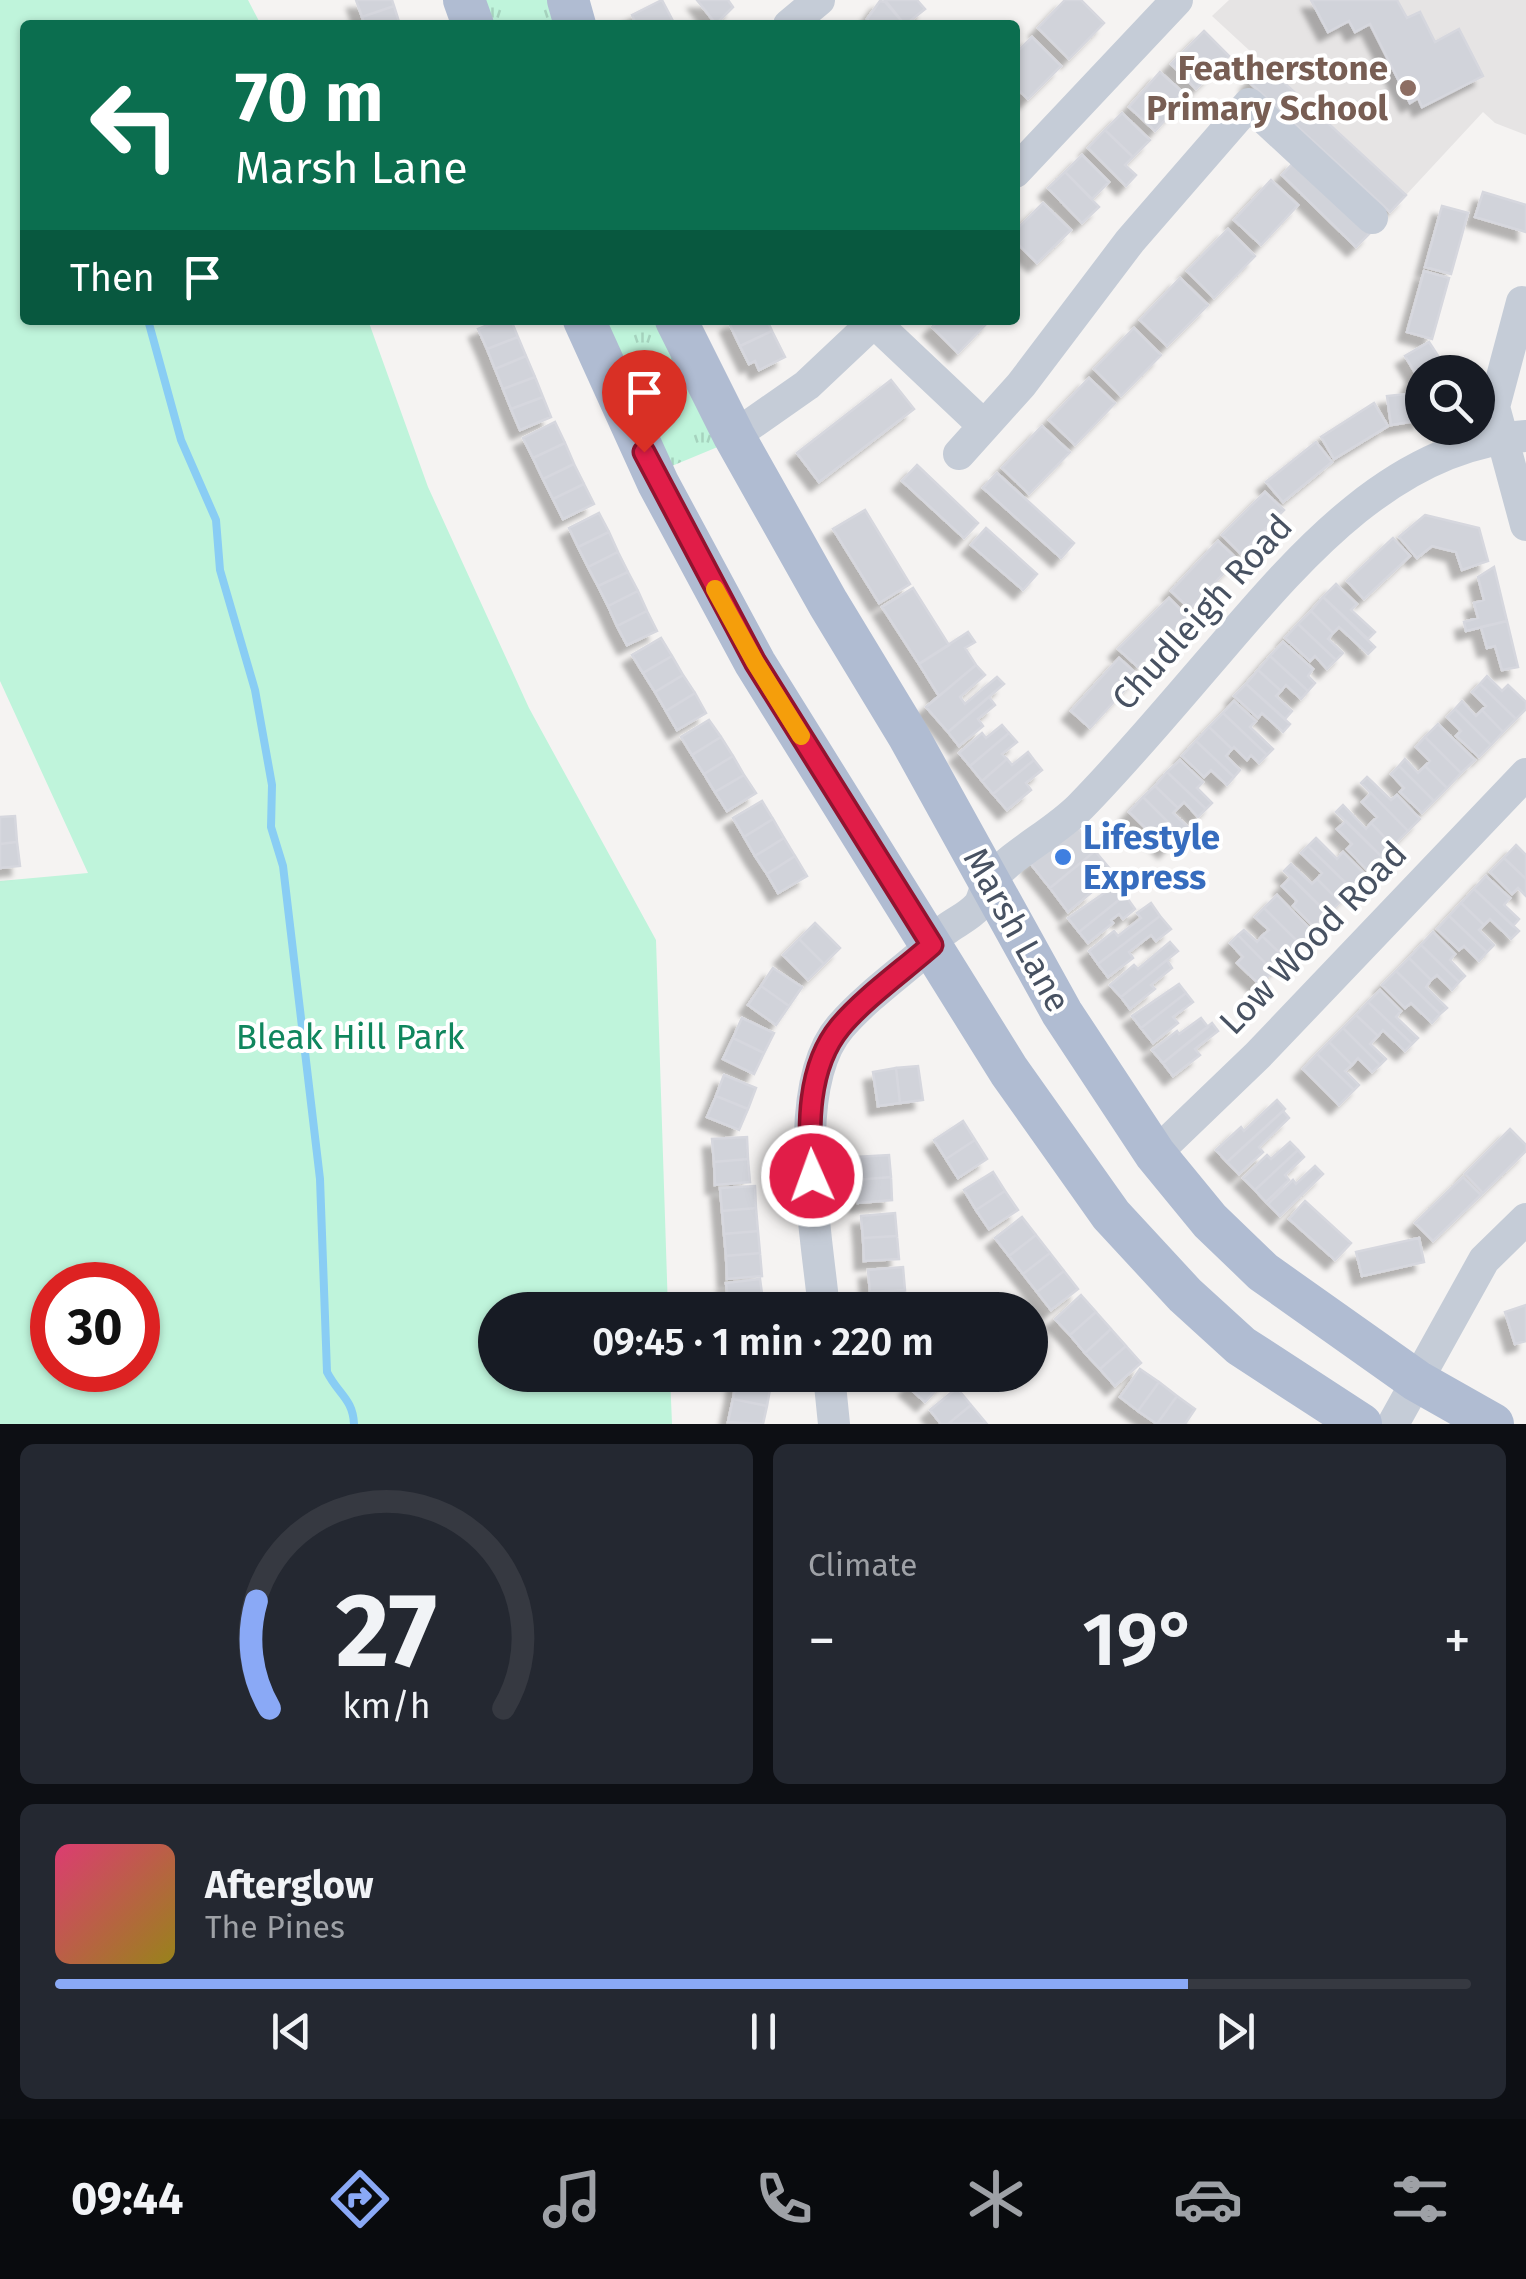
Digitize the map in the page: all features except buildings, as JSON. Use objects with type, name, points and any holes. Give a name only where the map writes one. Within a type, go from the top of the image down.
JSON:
[{"type":"main road","points":[[586,325],[658,483],[755,662],[1008,1071],[1111,1215],[1185,1296],[1240,1346],[1361,1424]]},
{"type":"main road","name":"Marsh Lane","points":[[678,325],[734,436],[1062,1013],[1155,1154],[1210,1221],[1263,1272],[1417,1381],[1493,1424]]},
{"type":"street","points":[[796,20],[820,0]]},
{"type":"street","points":[[1020,167],[1177,0]]},
{"type":"street","points":[[959,454],[1021,385],[1130,241],[1249,104],[1372,218]]},
{"type":"street","points":[[1522,302],[1494,407],[1514,437],[1526,525]]},
{"type":"street","points":[[734,436],[807,386],[871,325]]},
{"type":"street","points":[[879,325],[983,425]]},
{"type":"street","name":"Chudleigh Road","points":[[822,1292],[809,1142],[814,1080],[839,1028],[932,945],[939,932],[978,906],[989,881],[1076,810],[1326,534],[1388,486],[1436,458],[1514,437]]},
{"type":"street","name":"Low Wood Road","points":[[1155,1154],[1258,1055],[1526,774]]},
{"type":"street","points":[[1393,1424],[1484,1260],[1526,1219]]},
{"type":"street","points":[[831,1392],[834,1424]]},
{"type":"shaded area","name":"Featherstone Primary School","points":[[1229,0],[1526,0],[1526,135],[1495,123],[1483,112],[1406,195],[1212,16]]},
{"type":"green space","name":"Bleak Hill Park","points":[[0,0],[248,0],[258,20],[20,20],[20,325],[370,325],[428,487],[529,708],[656,940],[667,1292],[478,1292],[478,1392],[671,1392],[672,1424],[0,1424],[0,881],[88,873],[0,681]]},
{"type":"green space","points":[[473,0],[553,0],[560,20],[480,20]]},
{"type":"green space","points":[[597,325],[666,325],[720,446],[667,468]]},
{"type":"waterway","points":[[149,325],[181,440],[216,520],[220,570],[255,690],[272,785],[271,827],[283,866],[320,1179],[327,1372],[348,1402],[354,1424]]},
{"type":"slow traffic","points":[[715,589],[801,736]]},
{"type":"place","name":"Featherstone Primary School","points":[[1408,88]]},
{"type":"place","name":"Lifestyle Express","points":[[1063,857]]},
{"type":"route","points":[[644,452],[755,662],[932,945],[839,1028],[814,1080],[809,1142],[812,1176]]}]
